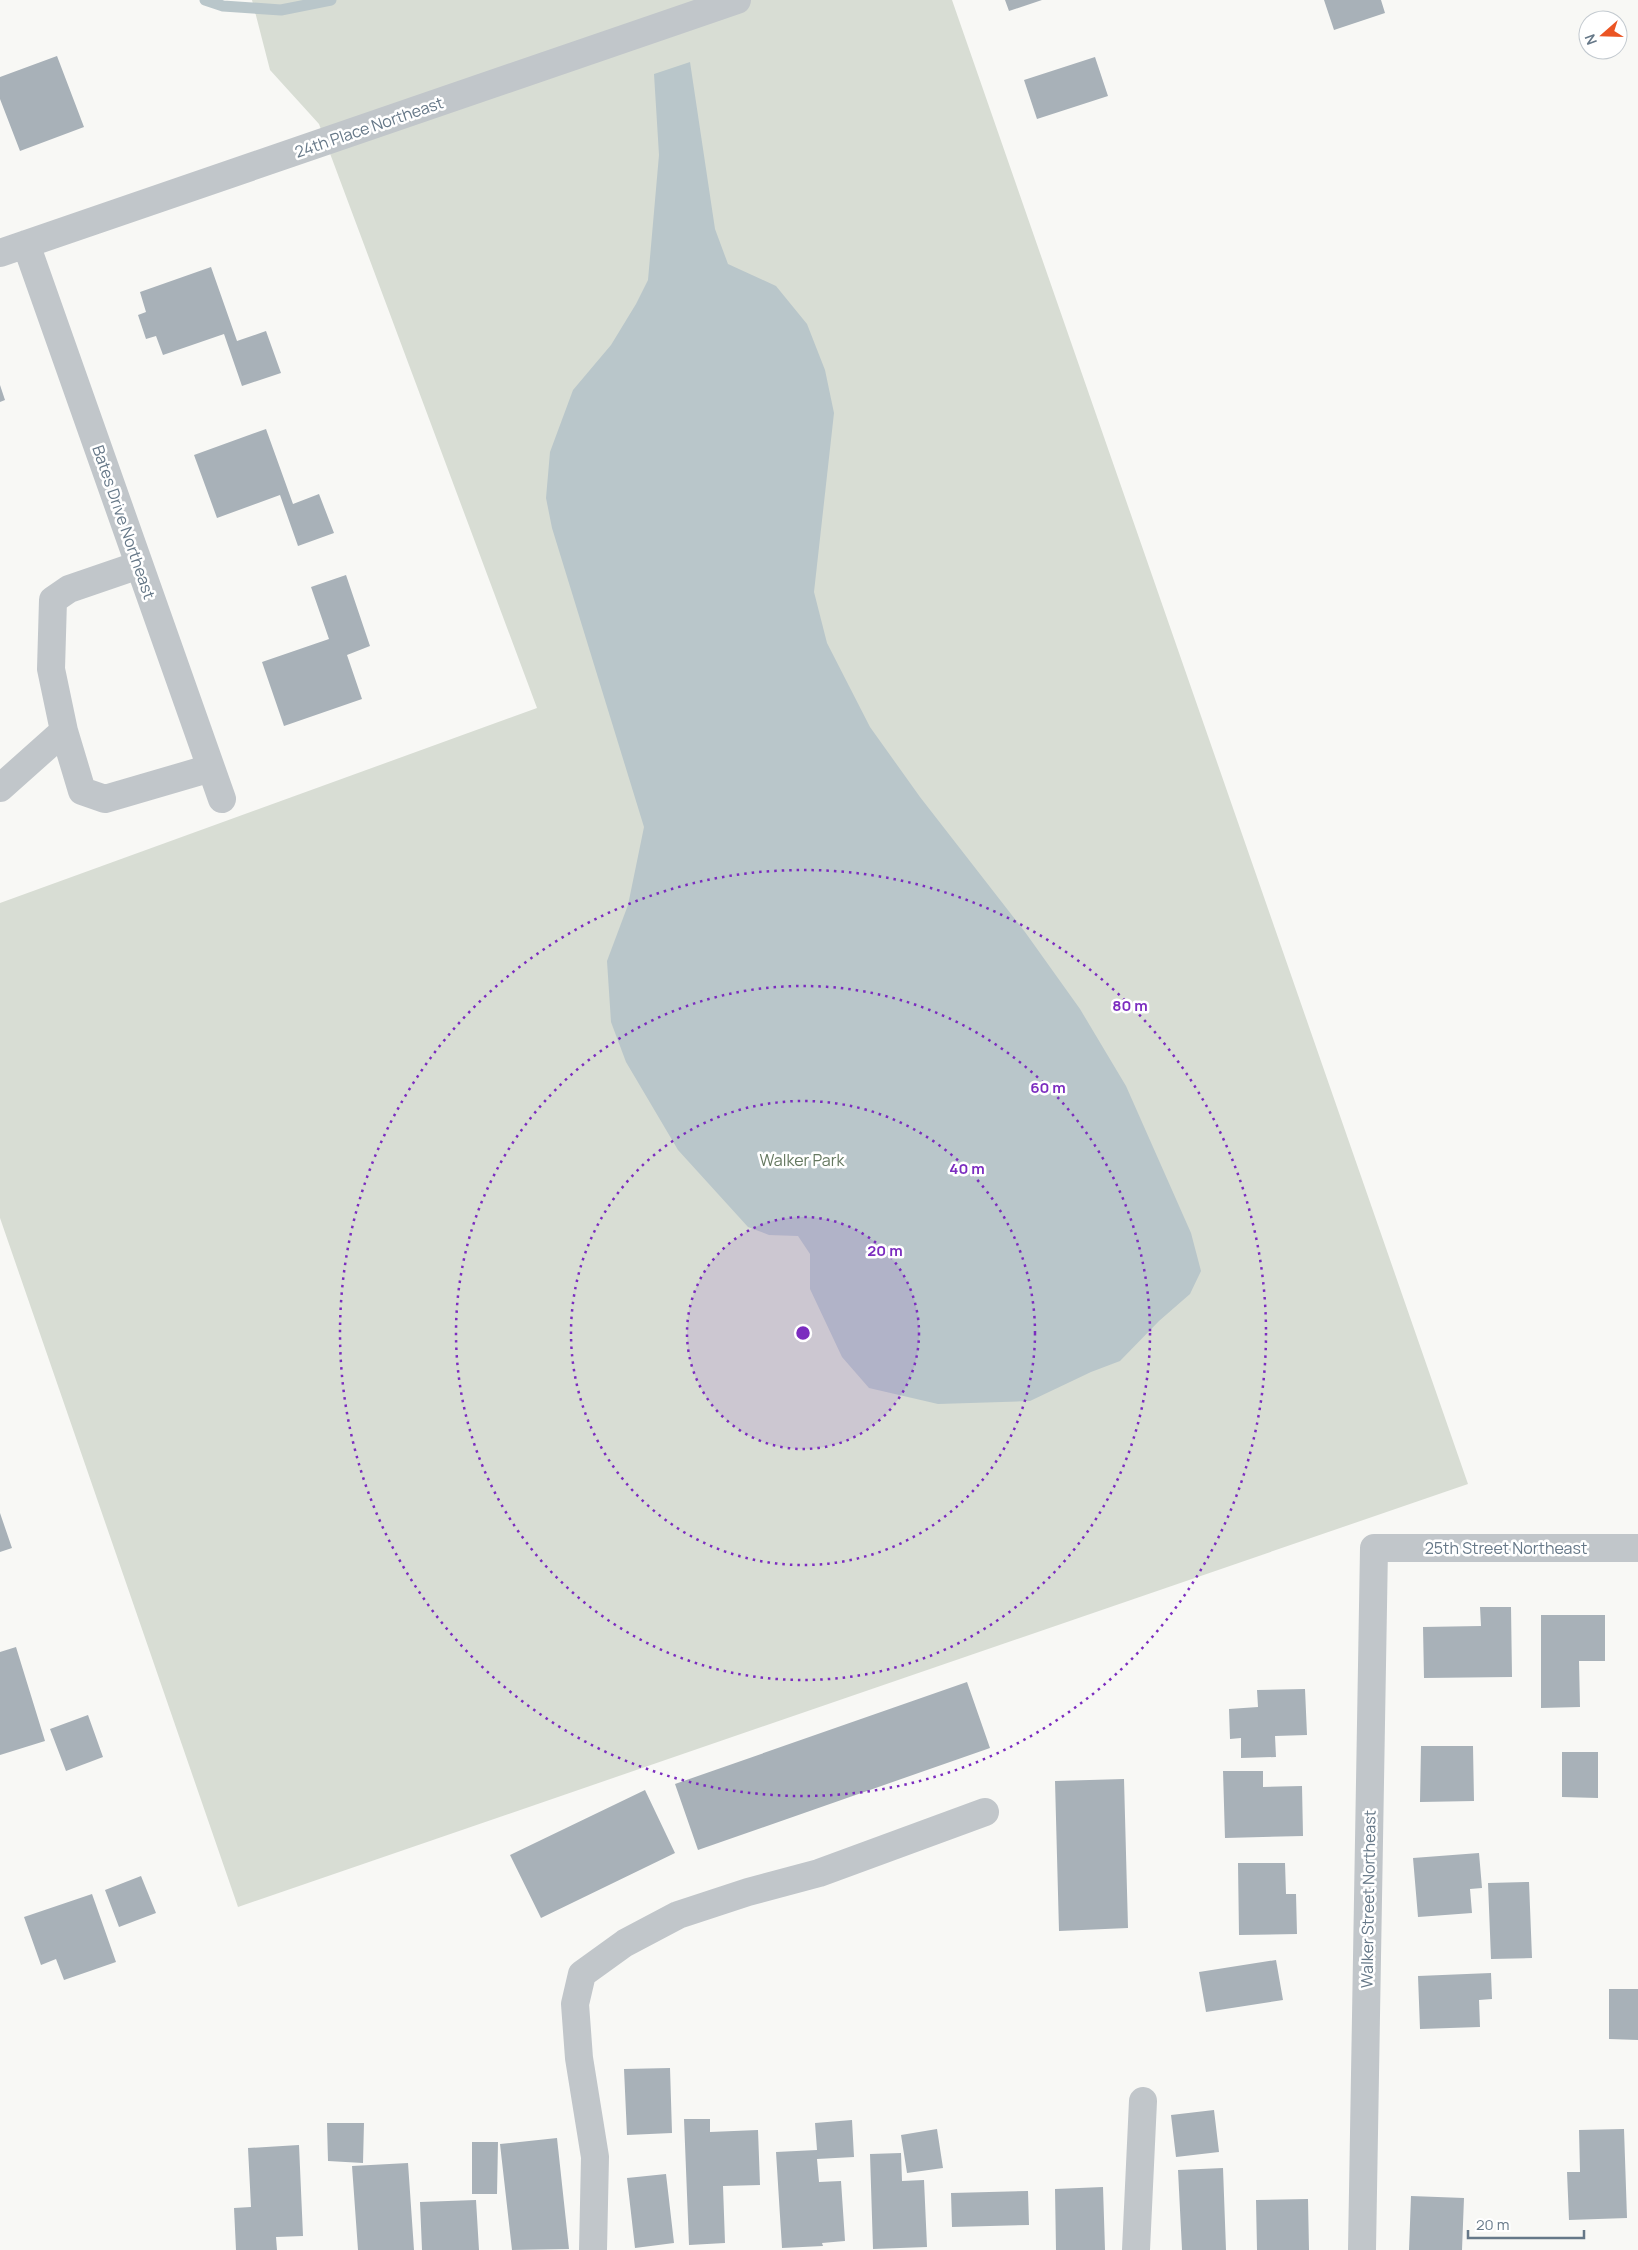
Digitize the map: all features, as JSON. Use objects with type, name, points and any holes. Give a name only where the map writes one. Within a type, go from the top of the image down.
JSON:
[{"type":"street","name":"24th Place Northeast","points":[[0,253],[737,0]]},
{"type":"street","name":"Bates Drive Northeast","points":[[26,244],[222,799]]},
{"type":"street","points":[[139,565],[69,589],[53,600],[51,669],[64,731],[82,791],[105,799],[211,768]]},
{"type":"street","points":[[0,788],[64,731]]},
{"type":"street","name":"25th Street Northeast","points":[[1374,1548],[1638,1548]]},
{"type":"street","name":"Walker Street Northeast","points":[[1362,2250],[1374,1548]]},
{"type":"street","points":[[593,2250],[595,2157],[579,2058],[575,2004],[582,1974],[625,1942],[678,1914],[748,1892],[819,1873],[985,1812]]},
{"type":"street","points":[[1136,2250],[1143,2101]]},
{"type":"green space","name":"Walker Park","points":[[252,0],[952,0],[1468,1484],[238,1907],[0,1218],[0,903],[537,708],[319,124],[270,70]]},
{"type":"shaded area","points":[[690,62],[715,229],[728,264],[776,286],[807,324],[825,370],[834,413],[814,592],[827,643],[870,727],[920,797],[1025,932],[1080,1009],[1126,1086],[1191,1233],[1201,1271],[1190,1294],[1159,1321],[1120,1361],[1091,1372],[1030,1401],[938,1404],[869,1388],[842,1357],[810,1289],[810,1254],[798,1236],[769,1235],[748,1227],[678,1150],[626,1062],[611,1022],[607,961],[628,905],[644,827],[552,528],[546,498],[550,452],[573,390],[611,345],[648,280],[659,155],[654,74]]},
{"type":"building","points":[[1005,0],[1042,0],[1009,11]]},
{"type":"building","points":[[1324,0],[1381,0],[1385,13],[1334,30]]},
{"type":"building","points":[[57,56],[84,127],[20,151],[0,99],[0,77]]},
{"type":"building","points":[[1095,57],[1108,96],[1037,119],[1024,80]]},
{"type":"building","points":[[211,267],[237,341],[266,331],[281,373],[242,386],[224,334],[163,355],[156,336],[146,339],[138,315],[146,312],[140,292]]},
{"type":"building","points":[[0,385],[5,400],[0,402]]},
{"type":"building","points":[[266,429],[293,504],[319,494],[334,533],[298,546],[280,495],[217,518],[194,455]]},
{"type":"building","points":[[346,575],[370,646],[347,655],[362,699],[284,726],[262,662],[329,639],[311,587]]},
{"type":"building","points":[[0,1513],[12,1548],[0,1552]]},
{"type":"building","points":[[1480,1607],[1511,1607],[1512,1677],[1424,1678],[1423,1627],[1481,1626]]},
{"type":"building","points":[[1541,1615],[1605,1615],[1605,1661],[1579,1661],[1580,1707],[1541,1708]]},
{"type":"building","points":[[16,1647],[45,1741],[0,1755],[0,1652]]},
{"type":"building","points":[[967,1682],[990,1748],[698,1850],[675,1784]]},
{"type":"building","points":[[1305,1689],[1307,1735],[1275,1736],[1276,1757],[1241,1758],[1241,1738],[1230,1739],[1229,1709],[1258,1707],[1257,1690]]},
{"type":"building","points":[[88,1715],[103,1757],[66,1771],[50,1729]]},
{"type":"building","points":[[1421,1746],[1473,1746],[1474,1801],[1420,1802]]},
{"type":"building","points":[[1562,1752],[1598,1752],[1598,1798],[1562,1797]]},
{"type":"building","points":[[1223,1771],[1263,1771],[1263,1787],[1302,1786],[1303,1836],[1225,1838]]},
{"type":"building","points":[[1124,1779],[1128,1928],[1059,1931],[1055,1781]]},
{"type":"building","points":[[645,1790],[675,1853],[541,1918],[510,1855]]},
{"type":"building","points":[[1479,1853],[1482,1888],[1470,1889],[1472,1913],[1418,1917],[1413,1858]]},
{"type":"building","points":[[1238,1863],[1285,1863],[1286,1894],[1296,1894],[1297,1934],[1239,1935]]},
{"type":"building","points":[[141,1876],[156,1913],[119,1927],[105,1890]]},
{"type":"building","points":[[1529,1882],[1532,1958],[1491,1959],[1488,1883]]},
{"type":"building","points":[[92,1894],[116,1962],[64,1980],[56,1959],[41,1965],[24,1917]]},
{"type":"building","points":[[1276,1960],[1283,2000],[1206,2012],[1199,1972]]},
{"type":"building","points":[[1491,1973],[1492,1999],[1479,2000],[1480,2027],[1420,2029],[1418,1976]]},
{"type":"building","points":[[1609,1989],[1638,1989],[1638,2040],[1609,2039]]},
{"type":"building","points":[[670,2068],[672,2133],[627,2135],[624,2069]]},
{"type":"building","points":[[1214,2110],[1219,2152],[1176,2157],[1171,2115]]},
{"type":"building","points":[[684,2119],[710,2119],[710,2132],[758,2130],[760,2185],[723,2186],[725,2243],[689,2245]]},
{"type":"building","points":[[852,2120],[854,2157],[817,2159],[819,2182],[841,2181],[845,2241],[822,2243],[823,2246],[782,2248],[776,2152],[817,2150],[815,2123]]},
{"type":"building","points":[[327,2123],[364,2123],[363,2163],[328,2161]]},
{"type":"building","points":[[937,2129],[943,2168],[907,2173],[901,2135]]},
{"type":"building","points":[[1624,2129],[1627,2218],[1569,2220],[1567,2172],[1580,2172],[1579,2130]]},
{"type":"building","points":[[557,2138],[569,2249],[512,2250],[500,2144]]},
{"type":"building","points":[[472,2142],[498,2142],[497,2194],[472,2194]]},
{"type":"building","points":[[299,2145],[303,2236],[276,2237],[277,2250],[236,2250],[234,2208],[251,2207],[248,2148]]},
{"type":"building","points":[[901,2153],[902,2181],[924,2180],[927,2247],[873,2249],[870,2154]]},
{"type":"building","points":[[408,2163],[414,2250],[358,2250],[352,2166]]},
{"type":"building","points":[[1223,2168],[1226,2250],[1182,2250],[1178,2170]]},
{"type":"building","points":[[666,2174],[674,2243],[635,2248],[627,2178]]},
{"type":"building","points":[[1103,2187],[1105,2250],[1056,2250],[1055,2189]]},
{"type":"building","points":[[1028,2191],[1029,2225],[952,2227],[951,2193]]},
{"type":"building","points":[[1411,2196],[1464,2198],[1462,2250],[1409,2250]]},
{"type":"building","points":[[1308,2199],[1309,2250],[1257,2250],[1256,2200]]},
{"type":"building","points":[[476,2200],[479,2250],[422,2250],[420,2202]]},
{"type":"waterway","points":[[205,0],[223,6],[281,10],[331,0]]}]
